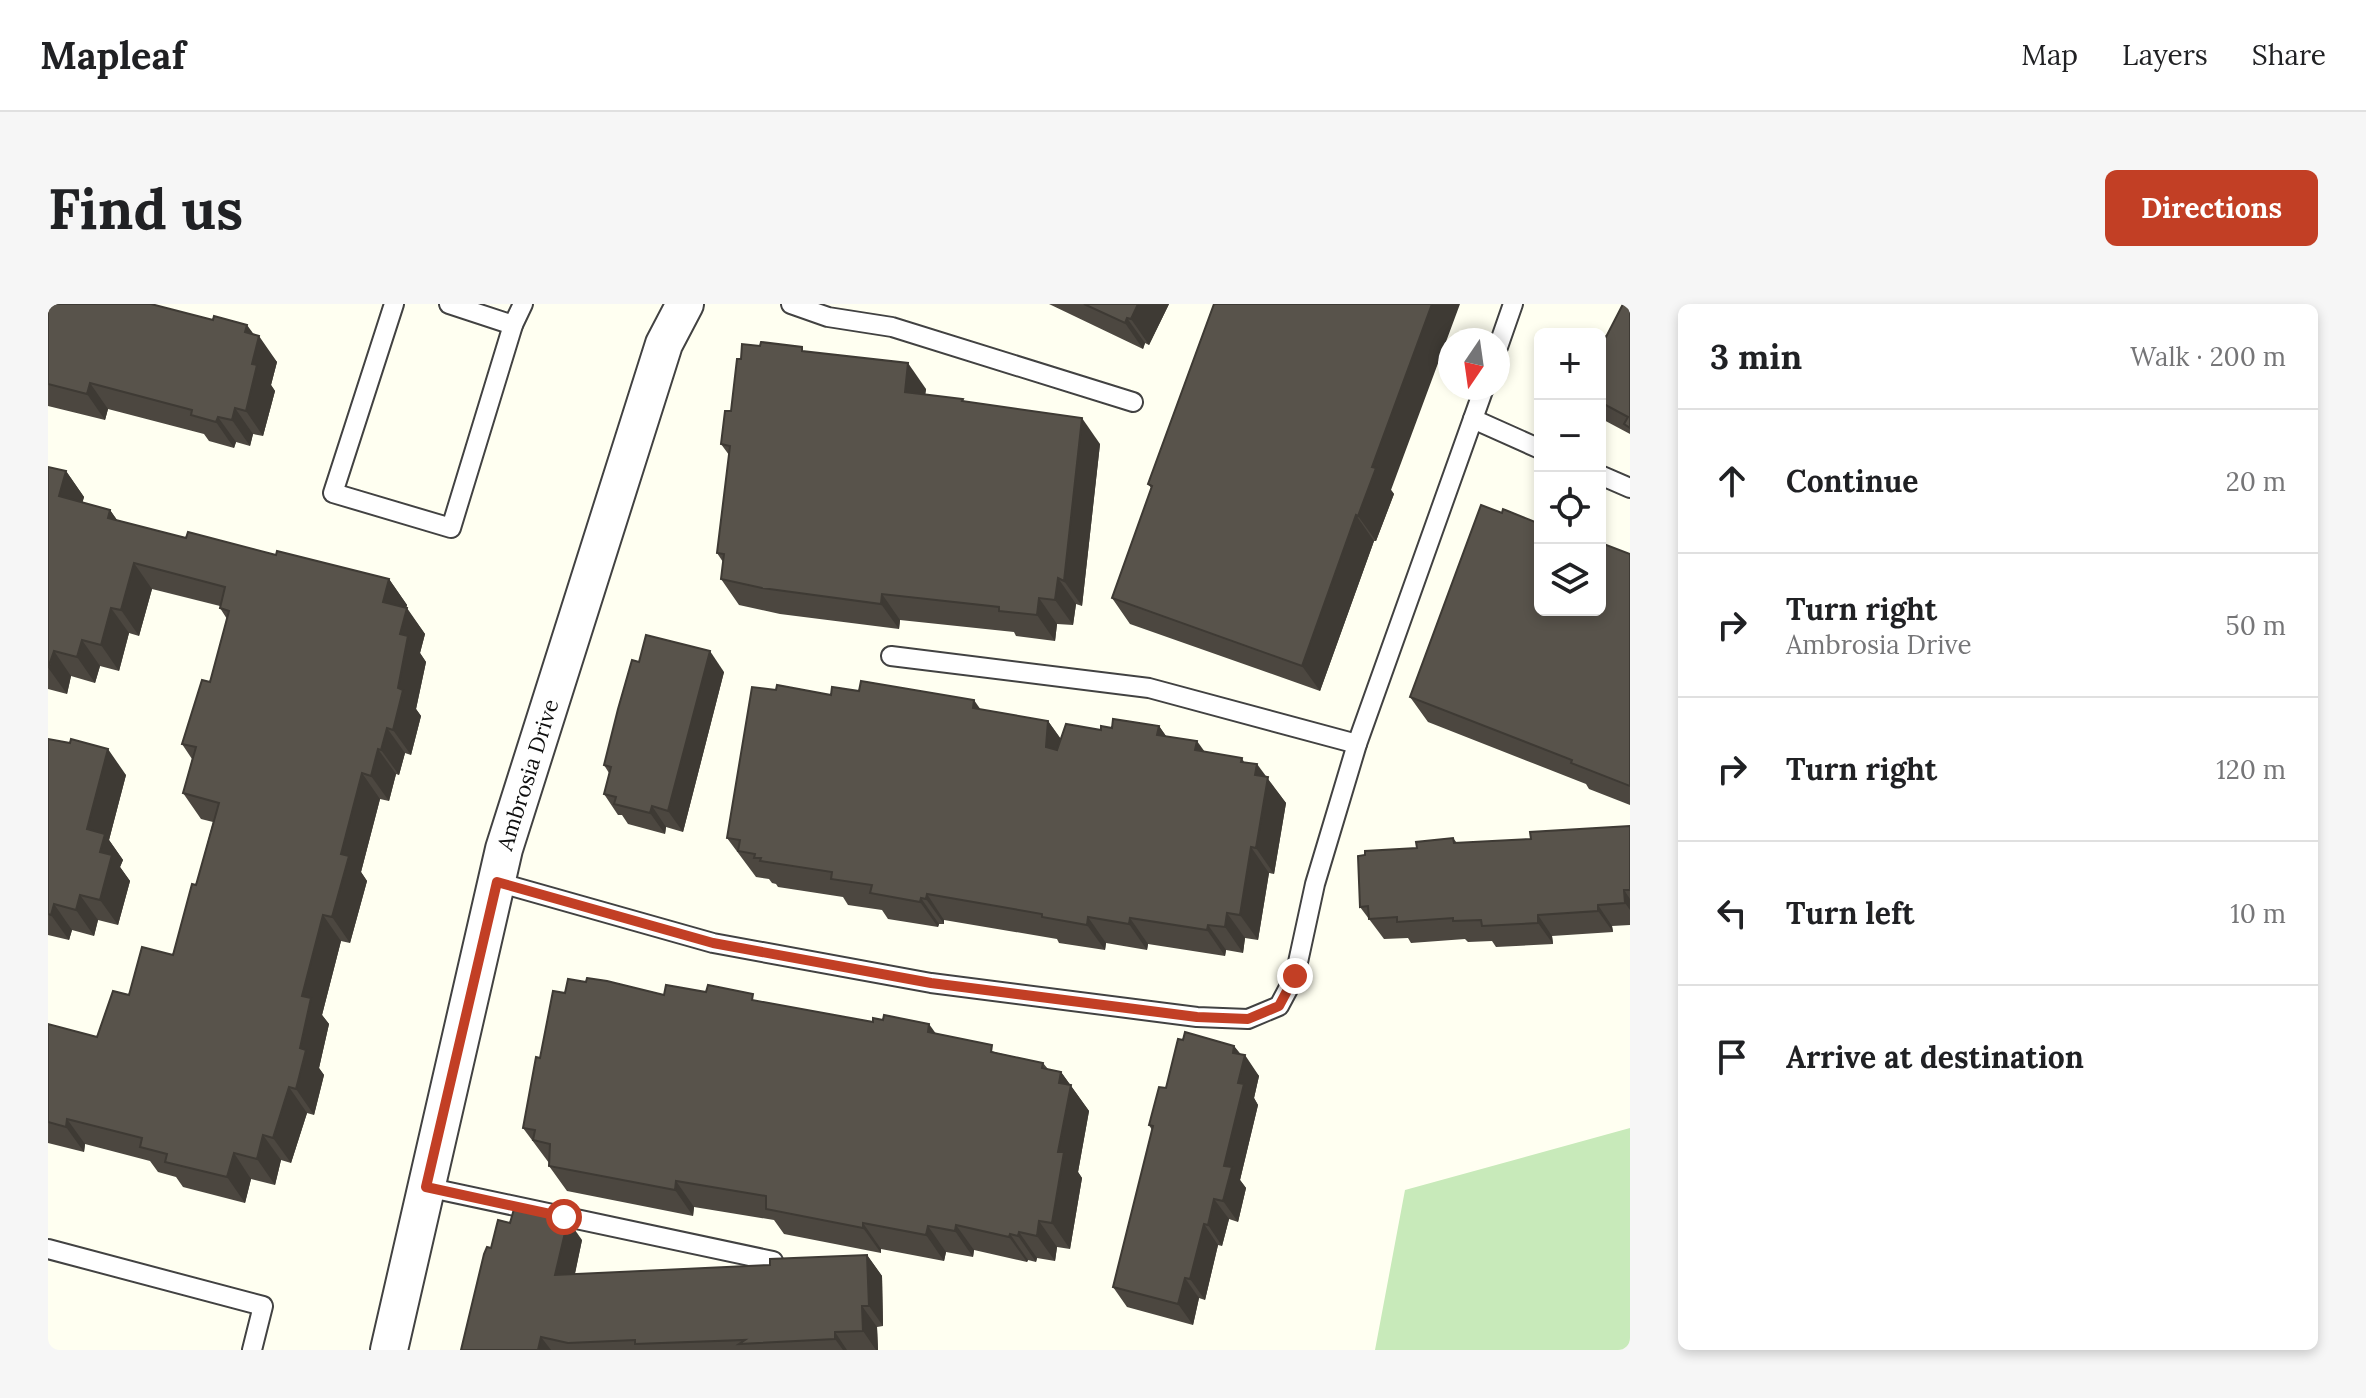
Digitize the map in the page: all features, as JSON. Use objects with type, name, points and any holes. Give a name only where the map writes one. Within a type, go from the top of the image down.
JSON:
[{"type":"street","name":"Ambrosia Drive","points":[[389,1350],[504,849],[664,344],[685,304]]},
{"type":"lane","points":[[394,304],[333,493],[451,528],[513,325],[523,304]]},
{"type":"lane","points":[[449,304],[513,325]]},
{"type":"lane","points":[[791,304],[828,317],[892,327],[1133,402]]},
{"type":"lane","points":[[1505,328],[1513,304]]},
{"type":"lane","points":[[497,882],[713,943],[931,983],[1197,1017],[1248,1019],[1279,1006],[1295,976],[1315,884],[1357,744],[1480,400]]},
{"type":"lane","points":[[1473,419],[1534,446]]},
{"type":"lane","points":[[1606,478],[1630,488]]},
{"type":"lane","points":[[891,656],[1149,688],[1357,744]]},
{"type":"lane","points":[[426,1187],[773,1261]]},
{"type":"lane","points":[[48,1249],[263,1306],[252,1350]]},
{"type":"green space","points":[[1630,1128],[1630,1350],[1375,1350],[1405,1190]]},
{"type":"building","points":[[48,304],[151,304],[247,325],[245,332],[259,336],[252,364],[257,365],[246,411],[235,408],[232,420],[218,417],[216,422],[191,415],[192,410],[90,383],[87,394],[48,384]]},
{"type":"building","points":[[1084,304],[1138,304],[1131,319],[1127,318],[1125,323]]},
{"type":"building","points":[[1214,304],[1432,304],[1372,467],[1376,468],[1302,666],[1112,598],[1152,486],[1148,484]]},
{"type":"building","points":[[1623,304],[1630,304],[1630,428],[1624,424],[1628,417],[1606,405],[1606,337]]},
{"type":"building","points":[[761,342],[802,347],[802,351],[908,363],[905,392],[1082,418],[1064,581],[1058,578],[1055,600],[1039,598],[1037,615],[999,611],[999,607],[882,594],[881,604],[762,588],[721,579],[724,554],[717,553],[730,446],[721,444],[725,411],[731,411],[737,359],[741,359],[742,344],[760,346]]},
{"type":"building","points":[[48,467],[66,471],[59,496],[110,510],[108,518],[186,538],[188,532],[276,555],[277,551],[389,579],[383,602],[407,608],[400,634],[408,636],[398,688],[403,690],[393,730],[387,728],[371,776],[362,773],[341,854],[349,856],[332,917],[323,915],[302,996],[311,998],[300,1048],[306,1050],[296,1089],[289,1087],[273,1138],[263,1135],[257,1159],[234,1153],[227,1177],[165,1162],[167,1154],[140,1147],[142,1138],[67,1119],[66,1127],[48,1122],[48,1024],[97,1037],[113,991],[129,995],[142,947],[173,955],[219,803],[183,793],[196,747],[182,744],[202,680],[210,682],[229,611],[220,608],[225,587],[134,563],[121,610],[111,608],[101,645],[82,640],[77,657],[54,651],[48,668]]},
{"type":"building","points":[[1481,505],[1502,513],[1503,509],[1534,522],[1534,616],[1606,616],[1606,545],[1630,554],[1630,786],[1410,697]]},
{"type":"building","points":[[646,635],[710,651],[668,811],[652,806],[650,813],[614,804],[616,797],[604,794],[611,767],[604,765],[618,709],[632,660],[639,662]]},
{"type":"building","points":[[861,681],[974,700],[973,708],[1048,721],[1046,747],[1057,750],[1066,724],[1101,730],[1101,726],[1112,728],[1113,719],[1159,726],[1157,735],[1197,741],[1195,750],[1242,758],[1241,762],[1257,764],[1255,775],[1268,777],[1256,848],[1251,847],[1240,915],[1227,913],[1225,927],[1208,925],[1207,930],[1130,918],[1129,924],[1088,917],[1087,925],[927,894],[926,899],[921,898],[920,902],[870,893],[872,885],[831,879],[832,872],[760,861],[761,858],[754,858],[755,854],[738,851],[740,840],[727,838],[752,687],[776,690],[777,685],[831,695],[832,687],[859,691]]},
{"type":"building","points":[[48,739],[70,743],[71,739],[108,749],[87,829],[105,834],[100,852],[112,855],[100,900],[80,895],[76,910],[54,904],[51,915],[48,914]]},
{"type":"building","points":[[1630,826],[1630,890],[1624,890],[1625,903],[1598,905],[1598,911],[1538,915],[1538,923],[1482,926],[1481,920],[1453,921],[1453,918],[1397,922],[1397,917],[1369,919],[1368,906],[1360,907],[1358,856],[1365,855],[1365,851],[1417,848],[1416,842],[1453,838],[1454,843],[1531,839],[1530,832]]},
{"type":"building","points":[[587,978],[664,995],[666,985],[706,992],[708,985],[753,994],[752,1000],[873,1022],[873,1018],[883,1020],[884,1015],[929,1024],[928,1032],[992,1045],[991,1052],[1043,1063],[1042,1068],[1061,1072],[1059,1083],[1071,1085],[1058,1152],[1064,1152],[1052,1223],[1039,1221],[1037,1236],[1019,1232],[1018,1236],[1010,1234],[1009,1237],[956,1225],[955,1231],[928,1226],[926,1235],[863,1223],[863,1228],[766,1209],[766,1196],[676,1181],[675,1190],[549,1166],[550,1144],[533,1140],[535,1130],[523,1128],[536,1057],[540,1058],[553,991],[565,993],[568,979],[586,982]]},
{"type":"building","points":[[1185,1032],[1234,1046],[1233,1053],[1245,1055],[1238,1083],[1244,1084],[1224,1166],[1232,1167],[1223,1201],[1214,1199],[1190,1279],[1185,1278],[1178,1304],[1113,1287],[1153,1126],[1149,1125],[1159,1087],[1166,1088],[1178,1039],[1183,1040]]},
{"type":"building","points":[[514,1209],[568,1220],[555,1275],[770,1265],[770,1259],[867,1255],[869,1306],[862,1306],[863,1331],[835,1332],[835,1339],[739,1344],[745,1340],[635,1344],[635,1340],[568,1343],[541,1337],[538,1350],[461,1350],[484,1254],[487,1247],[491,1248],[498,1220],[510,1223]]},
{"type":"route","points":[[564,1217],[426,1187],[497,882],[713,943],[931,983],[1197,1017],[1248,1019],[1279,1006],[1295,976]]}]
